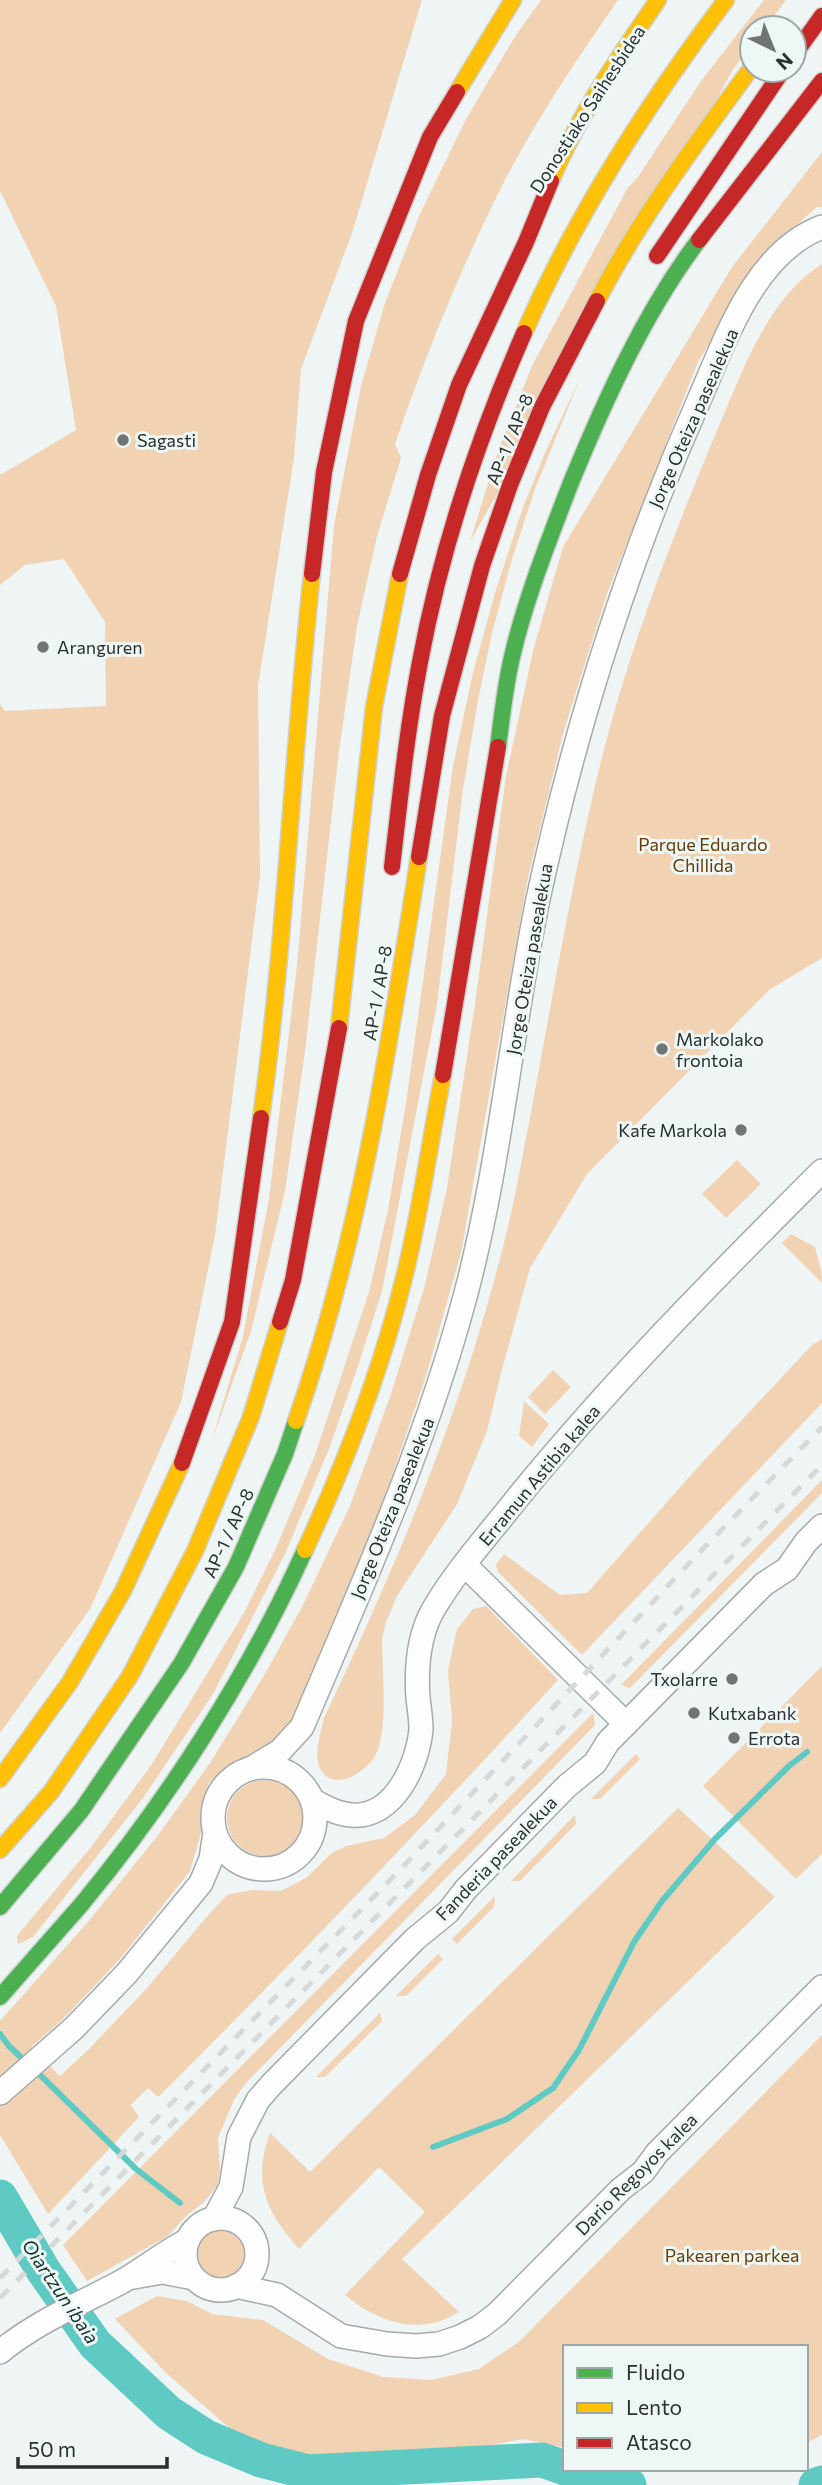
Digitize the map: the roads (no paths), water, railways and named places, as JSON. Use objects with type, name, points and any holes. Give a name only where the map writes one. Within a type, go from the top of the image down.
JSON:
[{"type":"highway","points":[[0,1779],[70,1682],[123,1591],[178,1473],[232,1322],[270,1053],[301,673],[324,472],[356,321],[430,137],[513,0]]},
{"type":"highway","name":"AP-1 / AP-8","points":[[0,1850],[51,1792],[130,1676],[195,1551],[251,1417],[293,1280],[324,1119],[341,1016],[374,707],[398,582],[428,475],[459,385],[526,242],[569,139],[658,0]]},
{"type":"highway","points":[[391,880],[412,711],[425,633],[459,505],[499,386],[545,285],[599,184],[653,97],[726,0]]},
{"type":"highway","points":[[808,36],[822,16]]},
{"type":"highway","points":[[0,1997],[82,1903],[166,1792],[233,1688],[286,1592],[342,1466],[382,1354],[405,1274],[440,1093],[512,657],[548,541],[594,427],[634,346],[685,257],[822,81]]},
{"type":"highway","name":"AP-1 / AP-8","points":[[0,1907],[81,1811],[181,1664],[236,1567],[285,1454],[318,1360],[349,1245],[394,1013],[442,716],[482,566],[510,485],[542,407],[613,270],[678,169],[740,84]]},
{"type":"highway","points":[[650,269],[773,84]]},
{"type":"highway","name":"Donostiako Saihesbidea","points":[[526,242],[610,102]]},
{"type":"highway","points":[[485,722],[496,654],[515,587]]},
{"type":"highway","points":[[440,1093],[470,817]]},
{"type":"highway","points":[[374,1114],[382,985]]},
{"type":"street","name":"Jorge Oteiza pasealekua","points":[[252,1768],[280,1751],[302,1727],[399,1498],[424,1432],[456,1329],[482,1225],[538,903],[552,838],[579,733],[623,592],[681,441],[755,285],[780,253],[822,227]]},
{"type":"street","name":"Erramun Astibia kalea","points":[[306,1846],[326,1827],[351,1815],[368,1813],[384,1805],[399,1789],[410,1771],[421,1729],[417,1677],[424,1633],[432,1611],[465,1565],[547,1462],[630,1367],[822,1171]]},
{"type":"street","name":"Fanderia pasealekua","points":[[214,2219],[231,2187],[239,2137],[258,2100],[415,1939],[448,1912],[466,1889],[567,1786],[595,1763],[608,1742],[764,1584],[787,1569],[806,1542],[822,1526]]},
{"type":"street","points":[[465,1565],[626,1724]]},
{"type":"street","name":"Jorge Oteiza pasealekua","points":[[302,1727],[301,1761],[310,1796]]},
{"type":"street","points":[[0,2093],[74,2028],[127,1973],[201,1883],[211,1859],[215,1833],[213,1809],[222,1787],[240,1772],[252,1768],[277,1768],[289,1773],[310,1796],[331,1810],[351,1815]]},
{"type":"street","points":[[215,1833],[227,1853],[247,1866],[280,1866],[290,1862],[306,1846],[314,1824],[310,1796]]},
{"type":"street","points":[[201,1883],[223,1872],[247,1866]]},
{"type":"street","name":"Dario Regoyos kalea","points":[[236,2286],[277,2295],[341,2336],[416,2346],[439,2344],[480,2327],[497,2314],[621,2189],[643,2172],[657,2153],[822,1987]]},
{"type":"street","points":[[0,2353],[40,2326],[127,2278],[188,2239],[200,2224],[214,2219],[235,2221],[244,2226],[255,2243],[256,2263],[245,2281],[236,2286],[218,2290],[201,2284],[194,2278],[186,2263],[188,2239]]},
{"type":"street","points":[[127,2278],[162,2272],[194,2278]]},
{"type":"waterway","points":[[433,2147],[507,2119],[553,2088],[579,2050],[634,1942],[662,1901],[715,1839],[789,1766],[807,1752]]},
{"type":"waterway","points":[[0,2034],[27,2063]]},
{"type":"waterway","points":[[35,2070],[136,2169],[180,2203]]},
{"type":"waterway","name":"Oiartzun ibaia","points":[[0,2197],[43,2270],[95,2344],[169,2413],[206,2437],[261,2460],[308,2472],[542,2460],[563,2467]]},
{"type":"waterway","name":"Oiartzun ibaia","points":[[576,2471],[629,2485]]},
{"type":"waterway","name":"Oiartzun ibaia","points":[[816,2485],[822,2483]]},
{"type":"railway","points":[[0,2278],[395,1875],[698,1554],[822,1427]]},
{"type":"railway","points":[[0,2298],[822,1465]]},
{"type":"place","name":"Sagasti","points":[[123,440]]},
{"type":"place","name":"Aranguren","points":[[43,647]]},
{"type":"place","name":"Markolako frontoia","points":[[662,1049]]},
{"type":"place","name":"Kafe Markola","points":[[741,1130]]},
{"type":"place","name":"Txolarre","points":[[732,1679]]},
{"type":"place","name":"Kutxabank","points":[[694,1713]]},
{"type":"place","name":"Errota","points":[[734,1738]]},
{"type":"park label","name":"Parque Eduardo Chillida","points":[[703,854]]},
{"type":"park label","name":"Pakearen parkea","points":[[732,2255]]}]
